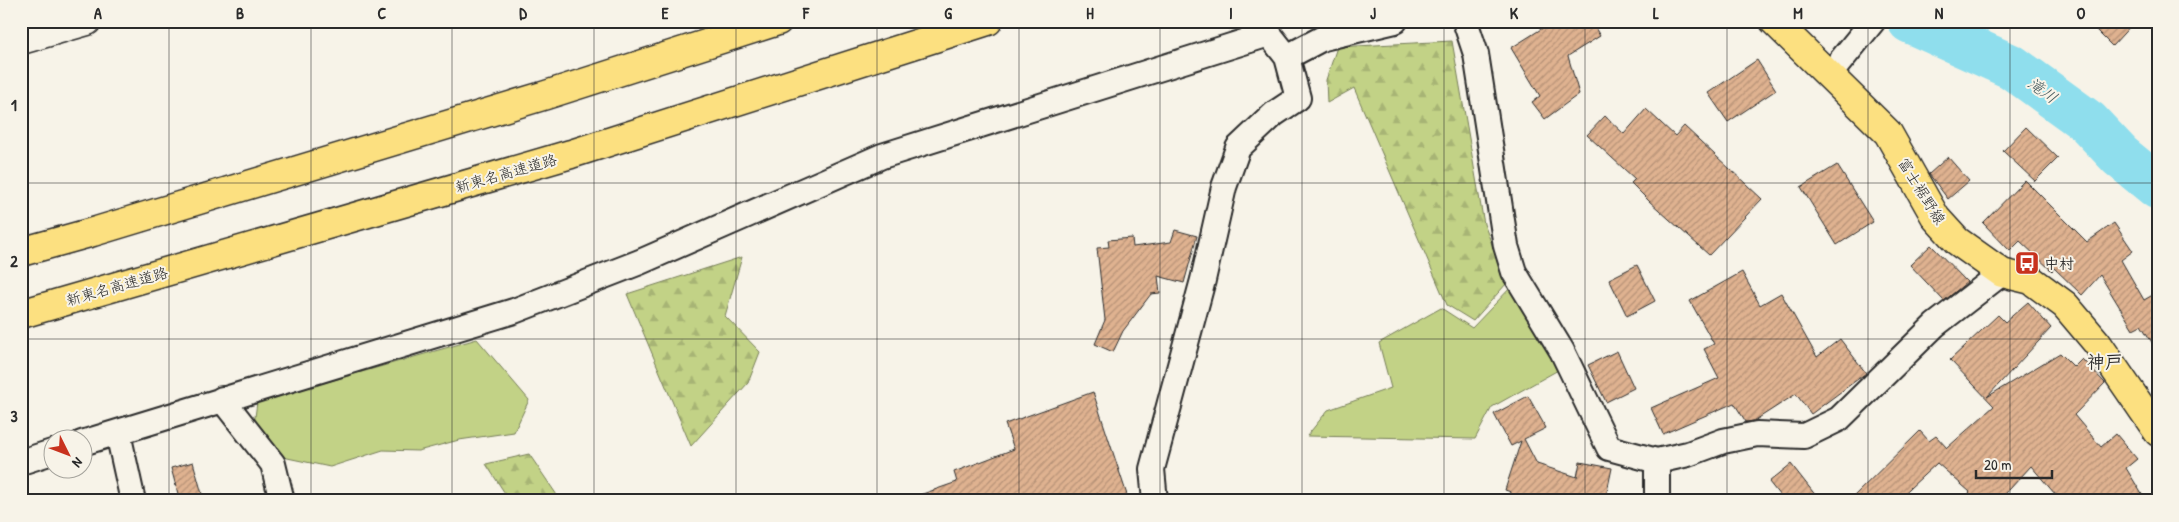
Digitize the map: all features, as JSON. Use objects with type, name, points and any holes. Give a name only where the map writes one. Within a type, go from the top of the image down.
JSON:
[{"type":"main road","points":[[21,252],[93,232],[527,100],[778,21]]},
{"type":"main road","name":"新東名高速道路","points":[[21,314],[561,157],[988,21]]},
{"type":"main road","name":"富士裾野線","points":[[1774,21],[1888,133],[1936,218],[1956,241],[2002,273],[2031,280],[2066,305],[2097,344],[2158,432]]},
{"type":"street","points":[[21,40],[87,21]]},
{"type":"street","points":[[1287,57],[1323,38],[1395,21]]},
{"type":"street","points":[[1465,21],[1476,54],[1506,246],[1514,272],[1562,351],[1609,448],[1657,461],[1688,454],[1723,441],[1757,434],[1804,436],[1839,419],[1935,325],[2002,273]]},
{"type":"street","points":[[1830,74],[1872,23]]},
{"type":"street","points":[[92,440],[514,311],[640,262],[882,156],[1268,34],[1287,57],[1298,98],[1274,114],[1238,148],[1224,187],[1202,280],[1152,469],[1155,501]]},
{"type":"street","points":[[222,399],[273,464],[282,501]]},
{"type":"street","points":[[118,433],[133,501]]},
{"type":"street","points":[[21,462],[42,455]]},
{"type":"street","points":[[1657,461],[1657,501]]},
{"type":"green space","points":[[1452,41],[1484,224],[1507,283],[1473,321],[1447,305],[1354,88],[1327,103],[1326,80],[1337,47]]},
{"type":"green space","points":[[742,257],[725,316],[760,352],[748,383],[691,446],[627,294]]},
{"type":"green space","points":[[1514,284],[1569,364],[1492,407],[1475,439],[1307,436],[1328,410],[1391,388],[1379,343],[1441,308],[1472,328]]},
{"type":"green space","points":[[477,339],[529,400],[514,432],[459,440],[418,451],[383,450],[330,467],[278,456],[254,425],[257,402]]},
{"type":"green space","points":[[529,454],[561,501],[510,501],[486,464]]},
{"type":"building","points":[[1554,21],[1591,21],[1600,36],[1568,56],[1579,94],[1545,119],[1532,102],[1540,96],[1511,48]]},
{"type":"building","points":[[2087,21],[2135,21],[2112,46]]},
{"type":"building","points":[[1757,60],[1776,90],[1728,122],[1708,93]]},
{"type":"building","points":[[1646,109],[1675,136],[1684,126],[1762,199],[1709,255],[1649,201],[1631,183],[1635,179],[1587,135],[1605,116],[1624,134]]},
{"type":"building","points":[[2026,127],[2058,158],[2035,181],[2003,151]]},
{"type":"building","points":[[1948,157],[1969,181],[1948,199],[1929,174]]},
{"type":"building","points":[[1837,165],[1873,222],[1837,245],[1801,187]]},
{"type":"building","points":[[2025,180],[2087,242],[2114,223],[2133,251],[2121,260],[2144,300],[2158,292],[2158,352],[2141,325],[2133,329],[2100,275],[2082,295],[2054,268],[2052,271],[2020,241],[2010,251],[1983,223]]},
{"type":"building","points":[[1175,230],[1197,236],[1184,283],[1158,276],[1160,293],[1151,294],[1123,331],[1113,352],[1095,344],[1105,320],[1097,248],[1109,247],[1108,240],[1132,238],[1133,247],[1171,242]]},
{"type":"building","points":[[1931,245],[1967,282],[1944,301],[1910,265]]},
{"type":"building","points":[[1637,265],[1655,301],[1627,316],[1609,279]]},
{"type":"building","points":[[1742,272],[1760,305],[1781,293],[1817,357],[1840,339],[1866,373],[1811,414],[1796,394],[1754,421],[1746,422],[1734,403],[1663,434],[1651,408],[1719,378],[1704,349],[1714,344],[1690,301]]},
{"type":"building","points":[[2028,302],[2051,328],[1987,397],[2060,353],[2074,367],[2082,359],[2105,383],[2074,415],[2101,447],[2116,434],[2137,459],[2126,468],[2146,501],[2061,501],[2031,466],[1999,501],[1962,501],[1970,492],[1937,463],[1896,501],[1849,501],[1920,431],[1929,441],[1936,436],[1947,448],[1994,406],[1950,360],[1998,315],[2005,322]]},
{"type":"building","points":[[1617,351],[1634,388],[1606,402],[1588,365]]},
{"type":"building","points":[[1093,392],[1129,501],[912,501],[911,498],[957,482],[954,472],[1014,449],[1005,424]]},
{"type":"building","points":[[1528,396],[1546,428],[1524,439],[1537,464],[1577,477],[1580,462],[1612,468],[1605,501],[1509,501],[1511,492],[1505,490],[1521,441],[1511,446],[1494,414]]},
{"type":"building","points":[[193,462],[204,501],[180,501],[171,468]]},
{"type":"building","points":[[1791,464],[1820,501],[1784,501],[1769,482]]},
{"type":"waterway","name":"滝川","points":[[1910,21],[2012,67],[2088,122],[2120,156],[2158,187]]},
{"type":"place","name":"中村","points":[[2027,263]]},
{"type":"district","name":"神戸","points":[[2105,361]]}]
